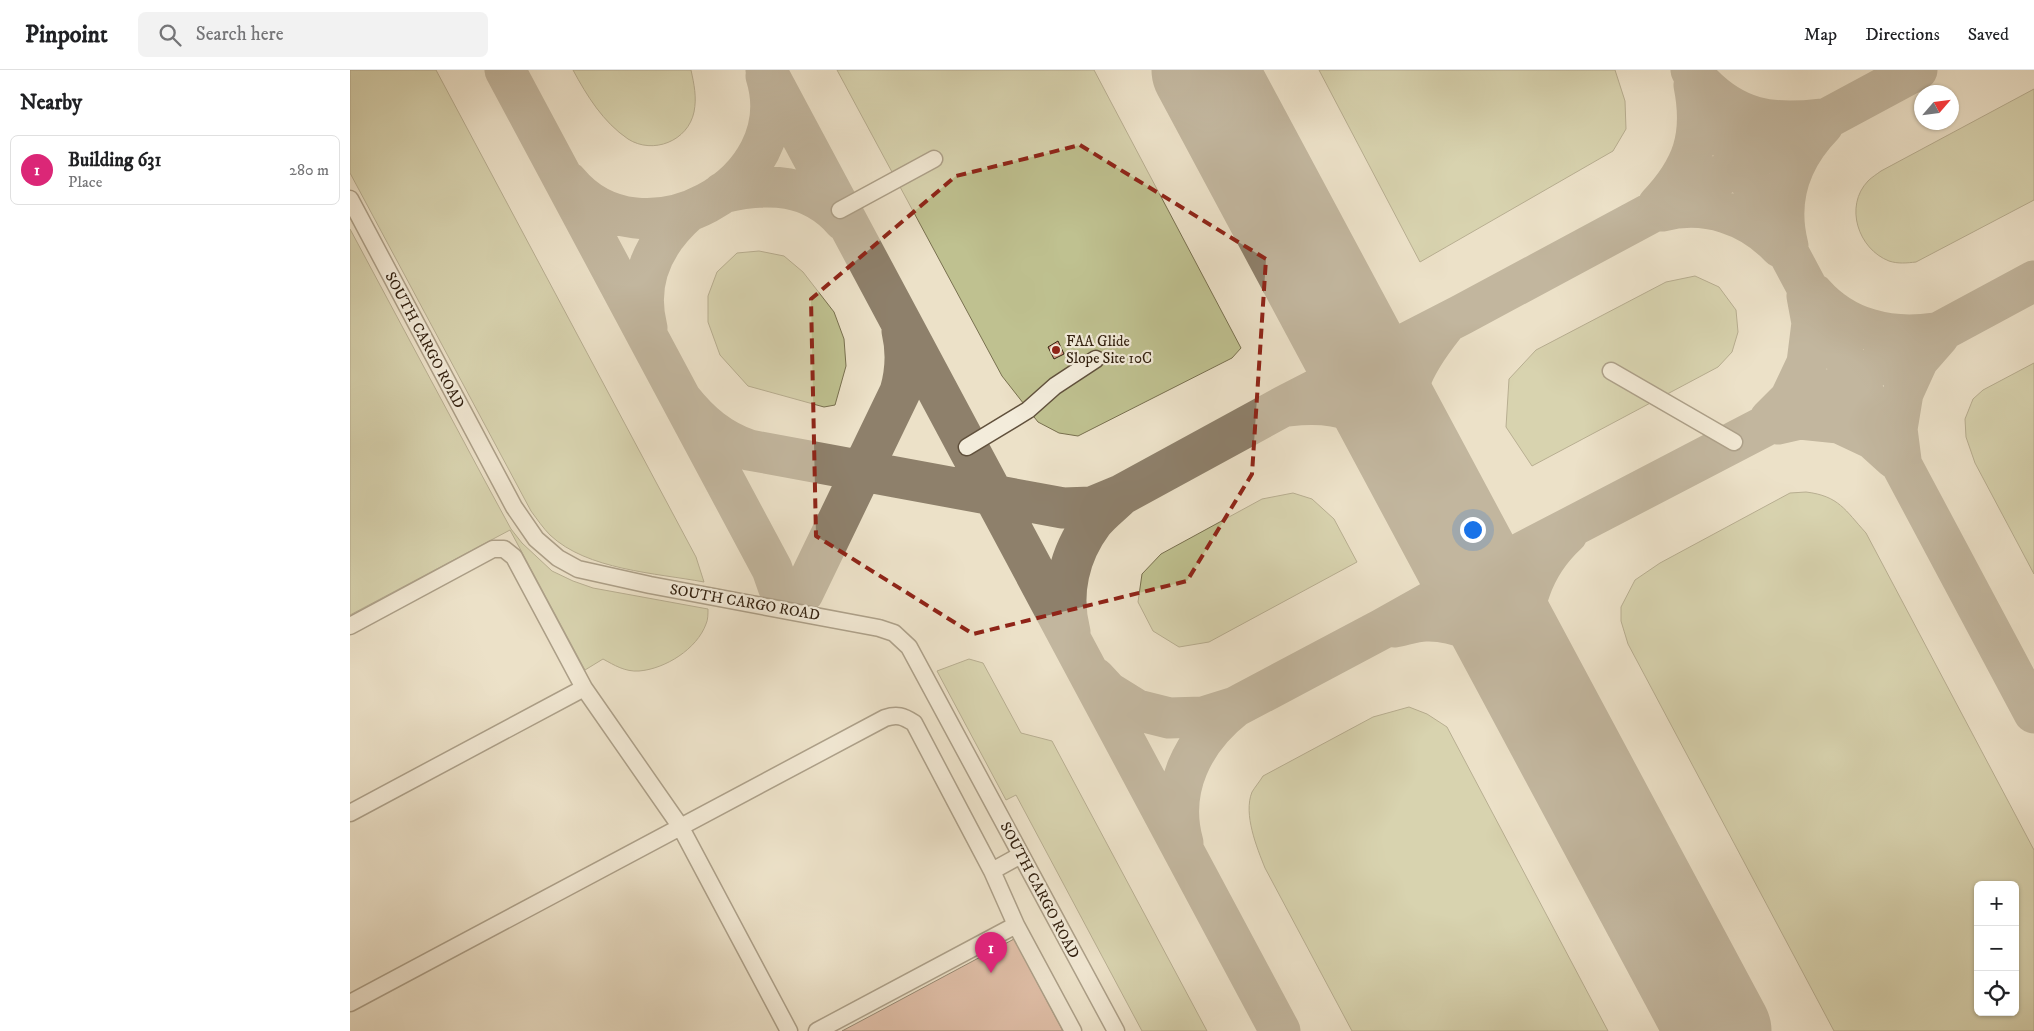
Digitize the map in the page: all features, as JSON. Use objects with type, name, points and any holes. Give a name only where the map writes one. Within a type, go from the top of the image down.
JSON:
[{"type":"lane","points":[[840,210],[934,160]]},
{"type":"lane","name":"SOUTH CARGO ROAD","points":[[350,199],[514,507],[536,539],[558,558],[578,569],[650,585],[879,628],[894,633],[910,647],[1116,1031]]},
{"type":"lane","points":[[967,447],[1028,410],[1055,386],[1096,359]]},
{"type":"lane","points":[[1611,371],[1661,398],[1734,442]]},
{"type":"lane","points":[[350,626],[493,549],[504,549],[514,556],[584,688],[680,826],[789,1031]]},
{"type":"lane","points":[[350,813],[584,688]]},
{"type":"lane","points":[[350,1003],[680,826],[884,718],[894,715],[905,717],[914,723],[992,871],[1016,925],[1073,1031]]},
{"type":"lane","points":[[992,871],[1021,856]]},
{"type":"lane","points":[[818,1031],[1016,925]]},
{"type":"highlighted area","points":[[1080,145],[1266,259],[1252,474],[1187,581],[973,634],[816,536],[811,299],[956,176]]},
{"type":"green space","points":[[350,70],[436,70],[696,557],[704,582],[623,568],[583,556],[565,547],[550,535],[531,511],[350,173]]},
{"type":"green space","points":[[573,70],[691,70],[694,85],[694,112],[685,131],[677,138],[658,145],[638,144],[628,139],[603,117]]},
{"type":"green space","points":[[837,70],[1094,70],[1241,348],[1232,358],[1078,436],[1059,433],[1038,422],[1002,376]]},
{"type":"green space","points":[[1319,70],[1615,70],[1625,101],[1626,129],[1613,151],[1420,262]]},
{"type":"green space","points":[[2034,89],[2034,200],[1916,262],[1899,263],[1889,261],[1878,255],[1862,237],[1858,226],[1857,202],[1861,191],[1868,181],[1881,171]]},
{"type":"green space","points":[[350,229],[511,529],[522,543],[552,571],[573,581],[593,588],[708,609],[707,621],[702,633],[688,649],[669,662],[649,669],[629,670],[620,668],[603,659],[585,670],[510,530],[350,615]]},
{"type":"green space","points":[[759,251],[784,256],[803,272],[834,312],[844,339],[846,366],[835,405],[824,407],[748,386],[720,355],[708,322],[708,296],[717,272],[737,253]]},
{"type":"green space","points":[[1695,276],[1719,287],[1736,310],[1738,332],[1732,352],[1718,367],[1532,466],[1506,427],[1509,379],[1536,350],[1666,282]]},
{"type":"green space","points":[[2034,363],[2034,574],[1975,463],[1966,437],[1965,419],[1973,399],[1983,390]]},
{"type":"green space","points":[[1806,492],[1817,494],[1834,501],[1866,533],[2034,850],[2034,1031],[1834,1031],[1628,644],[1621,621],[1621,607],[1635,580],[1660,563],[1790,493]]},
{"type":"green space","points":[[1293,493],[1312,499],[1334,519],[1357,562],[1209,642],[1179,647],[1153,631],[1138,602],[1142,574],[1161,554],[1262,499]]},
{"type":"green space","points":[[969,659],[983,663],[1021,733],[1052,741],[1207,1031],[1142,1031],[1016,795],[1006,800],[937,671]]},
{"type":"green space","points":[[1409,707],[1427,714],[1447,727],[1608,1031],[1352,1031],[1265,868],[1252,831],[1249,810],[1250,801],[1252,792],[1263,776],[1373,717]]},
{"type":"building","name":"FAA Glide Slope Site 10C","points":[[1058,341],[1064,354],[1054,359],[1048,347]]},
{"type":"building","points":[[1014,939],[1063,1031],[842,1031],[874,1014]]},
{"type":"taxiway","points":[[505,70],[772,569],[779,589]]},
{"type":"taxiway","points":[[766,70],[1280,1031]]},
{"type":"taxiway","points":[[1691,70],[2034,713]]},
{"type":"taxiway","points":[[681,399],[711,430],[749,450],[1063,508],[1092,507],[1121,495],[1284,406],[1461,315],[1917,70]]},
{"type":"taxiway","points":[[568,182],[599,207],[635,218],[672,216],[707,203],[738,181],[760,151],[770,115],[766,76]]},
{"type":"taxiway","points":[[1700,82],[1727,105],[1755,117],[1786,121],[1821,119]]},
{"type":"taxiway","points":[[1658,205],[1680,178],[1693,150],[1698,120],[1694,85]]},
{"type":"taxiway","points":[[1788,246],[1784,212],[1785,196],[1789,181],[1794,166],[1802,152],[1823,125]]},
{"type":"taxiway","points":[[722,193],[756,187],[788,189],[817,199],[831,208],[844,221]]},
{"type":"taxiway","points":[[1662,211],[1695,207],[1726,213],[1755,226],[1780,247]]},
{"type":"taxiway","points":[[647,328],[644,294],[650,264],[666,236],[688,212]]},
{"type":"taxiway","points":[[1095,678],[1108,692],[1137,710],[1169,718],[1203,717],[1235,707],[1475,577],[1763,427],[2034,281]]},
{"type":"taxiway","points":[[1814,294],[1840,316],[1854,324],[1869,329],[1901,335],[1935,333]]},
{"type":"taxiway","points":[[1770,419],[1790,399],[1807,363],[1812,323],[1807,296]]},
{"type":"taxiway","points":[[1289,406],[1324,405],[1354,412],[1381,426],[1407,450],[1404,413],[1409,384],[1432,341],[1444,326]]},
{"type":"taxiway","points":[[803,593],[900,392],[905,362],[905,346],[902,331]]},
{"type":"taxiway","points":[[1901,460],[1897,429],[1903,393],[1918,360],[1939,336]]},
{"type":"taxiway","points":[[1778,424],[1800,419],[1839,423],[1873,439],[1894,458]]},
{"type":"taxiway","points":[[1070,632],[1066,603],[1067,588],[1069,574],[1078,547],[1093,522],[1121,495]]},
{"type":"taxiway","points":[[1394,627],[1425,621],[1453,624],[1475,632],[1518,655],[1522,621],[1536,575],[1554,547],[1567,534]]},
{"type":"taxiway","points":[[1183,843],[1179,823],[1179,804],[1182,785],[1188,767],[1196,750],[1207,735],[1235,707]]},
{"type":"runway","points":[[1204,70],[1719,1031]]},
{"type":"place","name":"FAA Glide Slope Site 10C","points":[[1056,350]]},
{"type":"place","name":"Building 631","points":[[991,973]]}]
